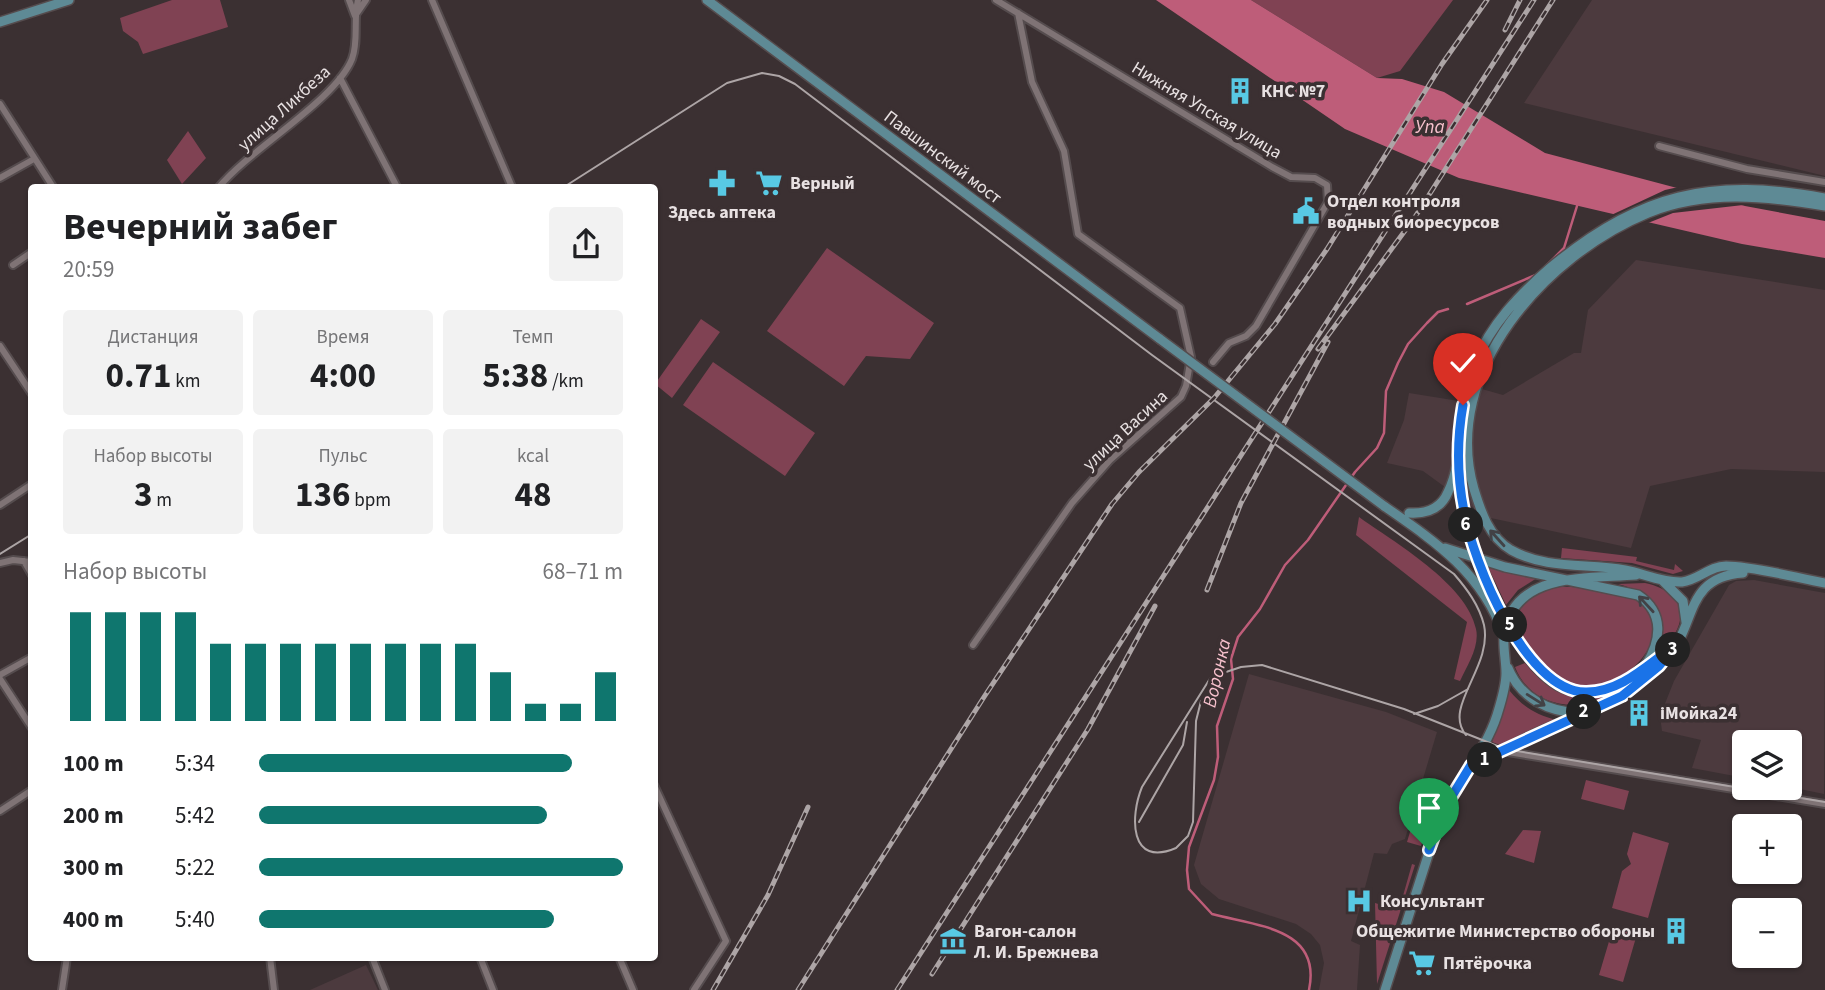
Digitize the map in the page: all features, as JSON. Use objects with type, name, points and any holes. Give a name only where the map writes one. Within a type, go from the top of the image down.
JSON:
[{"type":"main road","points":[[0,22],[69,0]]},
{"type":"main road","name":"Павшинский мост","points":[[707,0],[1160,340],[1445,548]]},
{"type":"main road","points":[[1409,513],[1431,510],[1446,496],[1469,380],[1490,334],[1535,282],[1580,243],[1637,209],[1686,193],[1738,188],[1799,197],[1825,206]]},
{"type":"main road","points":[[1825,198],[1705,198],[1671,205],[1638,218],[1585,250],[1534,294],[1502,332],[1484,366],[1472,406],[1469,473],[1489,528],[1501,544],[1522,556],[1558,565],[1622,569],[1682,582],[1727,566],[1825,583]]},
{"type":"main road","points":[[1460,436],[1461,492],[1472,547],[1485,579],[1532,663],[1547,678],[1565,689],[1589,692],[1609,688],[1629,679],[1677,644]]},
{"type":"main road","points":[[1445,548],[1506,567],[1632,592],[1648,604],[1656,615],[1659,631],[1655,649],[1646,665]]},
{"type":"main road","points":[[1386,990],[1440,818],[1484,745],[1501,699],[1506,663],[1504,636],[1483,590],[1445,548]]},
{"type":"main road","points":[[1471,765],[1630,691],[1659,666],[1677,644],[1697,598],[1713,581],[1730,574],[1758,572]]},
{"type":"main road","points":[[1504,636],[1513,608],[1529,590],[1547,583],[1644,574]]},
{"type":"main road","points":[[1660,578],[1683,601],[1686,622]]},
{"type":"main road","points":[[1506,663],[1518,687],[1531,699],[1557,711],[1582,713]]},
{"type":"main road","points":[[1484,745],[1502,751]]},
{"type":"street","points":[[349,0],[355,18]]},
{"type":"street","name":"улица Ликбеза","points":[[222,184],[340,78],[353,56],[358,0]]},
{"type":"street","points":[[355,18],[366,0]]},
{"type":"street","points":[[432,0],[511,184]]},
{"type":"street","name":"Нижняя Упская улица","points":[[996,0],[1291,177],[1315,178],[1327,185],[1328,202],[1255,326],[1246,336],[1229,343],[1213,362]]},
{"type":"street","name":"улица Васина","points":[[973,645],[1072,503],[1110,460],[1181,397],[1191,357],[1184,315],[1175,302],[1118,266],[1078,234],[1064,151],[1032,82],[1018,13]]},
{"type":"street","points":[[340,78],[395,184]]},
{"type":"street","points":[[0,104],[51,184]]},
{"type":"street","points":[[1659,146],[1736,167],[1825,182]]},
{"type":"street","points":[[0,178],[34,159]]},
{"type":"street","points":[[13,265],[28,255]]},
{"type":"street","points":[[0,346],[28,388]]},
{"type":"street","points":[[0,505],[28,487]]},
{"type":"street","points":[[0,563],[13,559],[28,562]]},
{"type":"street","points":[[28,660],[0,677],[28,722]]},
{"type":"street","points":[[1502,751],[1825,804]]},
{"type":"street","points":[[0,811],[28,793]]},
{"type":"street","points":[[658,794],[726,941],[694,990]]},
{"type":"street","points":[[62,990],[66,961]]},
{"type":"street","points":[[270,961],[274,990]]},
{"type":"street","points":[[373,961],[384,990]]},
{"type":"street","points":[[482,961],[493,990]]},
{"type":"street","points":[[621,961],[633,990]]},
{"type":"street","points":[[1386,990],[1391,990]]},
{"type":"shaded area","points":[[172,0],[220,0],[228,27],[143,54],[138,42],[123,31],[120,18]]},
{"type":"shaded area","points":[[1251,0],[1453,0],[1400,71],[1377,78]]},
{"type":"shaded area","points":[[1592,0],[1825,0],[1825,176],[1524,103]]},
{"type":"shaded area","points":[[188,131],[206,158],[182,184],[167,160]]},
{"type":"shaded area","points":[[827,248],[934,323],[910,359],[866,356],[844,386],[767,331]]},
{"type":"shaded area","points":[[1636,260],[1825,290],[1825,472],[1731,469],[1650,486],[1631,548],[1486,517],[1423,471],[1387,463],[1404,420],[1409,393],[1465,402],[1482,389],[1503,395],[1574,353],[1581,353],[1588,310]]},
{"type":"shaded area","points":[[701,319],[720,332],[672,398],[658,386],[658,380]]},
{"type":"shaded area","points":[[713,362],[815,433],[785,476],[683,405]]},
{"type":"shaded area","points":[[1359,517],[1444,580],[1470,612],[1477,636],[1472,656],[1460,681],[1454,679],[1467,622],[1356,535]]},
{"type":"shaded area","points":[[1562,548],[1637,557],[1636,561],[1674,570],[1675,564],[1683,571],[1673,574],[1632,563],[1561,558]]},
{"type":"shaded area","points":[[1488,567],[1537,578],[1518,590],[1506,605]]},
{"type":"shaded area","points":[[1754,580],[1825,593],[1824,794],[1802,789],[1802,730],[1732,730],[1732,776],[1692,768],[1701,740],[1662,731],[1660,716],[1674,681],[1729,585],[1736,581]]},
{"type":"shaded area","points":[[1645,583],[1671,594],[1680,612],[1676,632],[1658,653],[1662,628],[1656,608],[1642,594],[1618,584]]},
{"type":"shaded area","points":[[1553,587],[1593,588],[1623,594],[1632,596],[1649,608],[1655,625],[1651,644],[1638,663],[1620,678],[1598,686],[1573,686],[1542,668],[1524,641],[1514,619],[1527,599]]},
{"type":"shaded area","points":[[1525,663],[1542,681],[1562,692],[1572,696],[1595,697],[1608,694],[1609,697],[1582,704],[1555,703],[1532,691],[1522,680],[1515,667]]},
{"type":"shaded area","points":[[1249,674],[1386,712],[1437,732],[1405,839],[1392,844],[1387,854],[1374,853],[1351,941],[1360,945],[1357,990],[1319,990],[1324,963],[1320,945],[1311,934],[1296,924],[1219,899],[1201,884],[1194,865]]},
{"type":"shaded area","points":[[1509,690],[1530,709],[1556,720],[1500,745],[1492,742]]},
{"type":"shaded area","points":[[1586,780],[1629,791],[1624,810],[1581,799]]},
{"type":"shaded area","points":[[1424,785],[1438,790],[1421,846],[1407,842]]},
{"type":"shaded area","points":[[1523,830],[1541,831],[1534,863],[1505,854]]},
{"type":"shaded area","points":[[1633,832],[1669,843],[1648,918],[1612,908],[1622,871],[1631,864],[1627,854]]},
{"type":"shaded area","points":[[1412,864],[1415,865],[1377,984],[1375,903],[1399,910]]},
{"type":"shaded area","points":[[1613,928],[1637,934],[1623,982],[1599,975]]},
{"type":"shaded area","points":[[366,965],[378,990],[310,990]]},
{"type":"water","name":"Упа","points":[[1156,0],[1251,0],[1377,78],[1402,79],[1444,92],[1545,153],[1745,206],[1825,221],[1825,258],[1742,244],[1459,178],[1345,129]]},
{"type":"pier","points":[[1683,186],[1752,204],[1673,213],[1643,225],[1607,217],[1665,190]]},
{"type":"waterway","name":"Воронка","points":[[1545,267],[1564,248],[1577,206]]},
{"type":"waterway","name":"Воронка","points":[[1467,304],[1538,274]]},
{"type":"waterway","name":"Воронка","points":[[1309,990],[1310,969],[1306,954],[1296,942],[1266,927],[1212,914],[1189,889],[1189,847],[1214,780],[1218,757],[1217,726],[1233,679],[1231,659],[1238,637],[1260,609],[1285,565],[1308,540],[1355,472],[1377,448],[1384,433],[1386,391],[1398,363],[1408,344],[1427,323],[1438,312],[1448,309]]},
{"type":"tram line","points":[[569,184],[727,83],[762,73],[779,76],[795,84],[1152,355],[1454,574],[1472,598],[1484,625],[1482,656],[1460,712],[1460,724],[1466,735]]},
{"type":"tram line","points":[[0,554],[28,536]]},
{"type":"tram line","points":[[1201,701],[1196,721],[1193,822],[1188,836],[1176,848],[1161,852],[1149,851],[1141,845],[1135,824],[1142,787],[1211,677],[1241,667],[1262,665],[1404,709],[1505,749],[1825,802]]},
{"type":"tram line","points":[[1414,714],[1438,706],[1468,689]]},
{"type":"tram line","points":[[1139,822],[1183,745],[1187,722]]},
{"type":"railway","points":[[798,990],[984,697],[1112,504],[1139,472],[1214,398],[1275,324],[1327,249],[1442,64],[1487,0]]},
{"type":"railway","points":[[1505,30],[1520,0]]},
{"type":"railway","points":[[897,990],[1534,0]]},
{"type":"railway","points":[[1318,349],[1415,217],[1553,0]]},
{"type":"railway","points":[[1207,590],[1241,503],[1328,342]]},
{"type":"railway","points":[[932,974],[1088,729],[1155,606]]},
{"type":"railway","points":[[713,990],[768,895],[808,807]]},
{"type":"place","name":"КНС №7","points":[[1240,91]]},
{"type":"place","name":"Здесь аптека","points":[[722,183]]},
{"type":"place","name":"Верный","points":[[769,183]]},
{"type":"place","name":"Отдел контроля водных биоресурсов","points":[[1306,211]]},
{"type":"place","name":"iМойка24","points":[[1639,713]]},
{"type":"place","name":"Консультант","points":[[1359,901]]},
{"type":"place","name":"Общежитие Министерство обороны","points":[[1676,931]]},
{"type":"place","name":"Вагон-салон Л. И. Брежнева","points":[[953,941]]},
{"type":"place","name":"Пятёрочка","points":[[1422,963]]},
{"type":"route","points":[[1429,850],[1444,809],[1471,765],[1622,696],[1659,666],[1677,644],[1634,676],[1601,691],[1565,689],[1537,669],[1485,579],[1470,537],[1460,478],[1463,405]]}]
